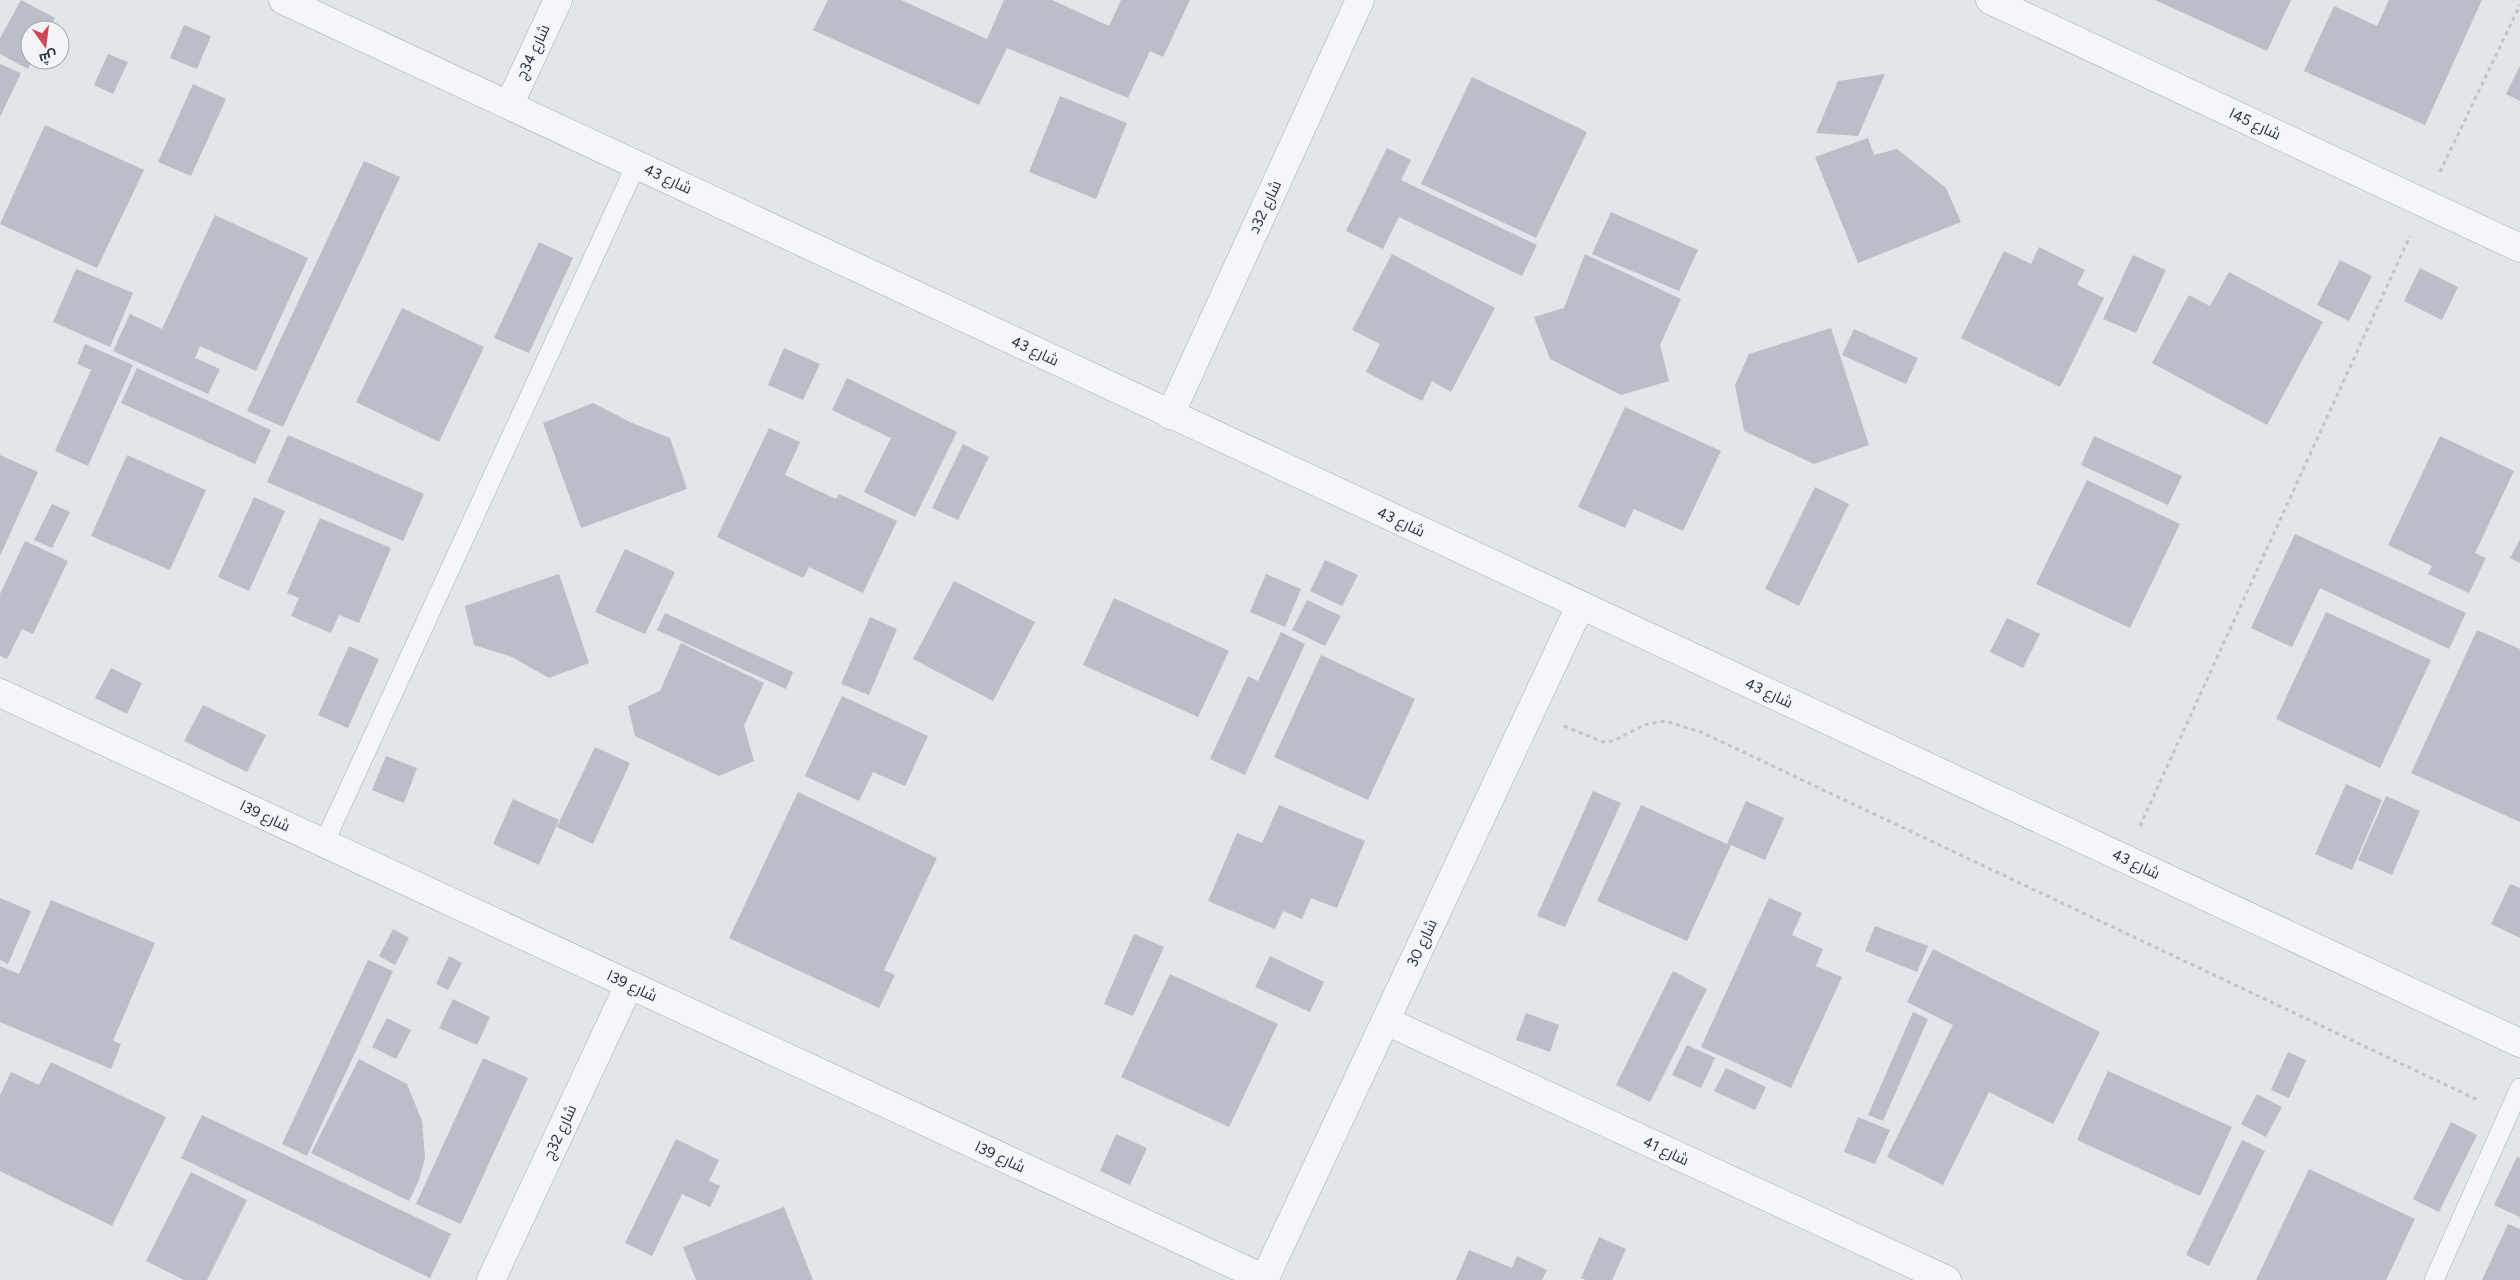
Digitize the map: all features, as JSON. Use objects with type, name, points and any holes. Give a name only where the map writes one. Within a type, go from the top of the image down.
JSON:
[{"type":"street","name":"شارع 43","points":[[284,0],[2520,1043]]},
{"type":"street","name":"شارع 34ج","points":[[509,105],[558,0]]},
{"type":"street","name":"شارع 32د","points":[[1170,414],[1360,0]]},
{"type":"street","name":"شارع 45ا","points":[[1990,0],[2520,248]]},
{"type":"street","name":"شارع 30","points":[[1265,1280],[1580,606]]},
{"type":"street","name":"شارع 39ا","points":[[3,701],[324,843],[1265,1280]]},
{"type":"street","name":"شارع 32ج","points":[[491,1280],[629,985]]},
{"type":"street","name":"شارع 41","points":[[1386,1022],[1947,1280]]},
{"type":"lane","points":[[324,843],[636,165]]},
{"type":"lane","points":[[2434,1280],[2520,1088]]},
{"type":"path","points":[[2125,859],[2425,203],[2520,5]]},
{"type":"path","points":[[1531,712],[1603,742],[1613,742],[1644,725],[1665,721],[1701,732],[2508,1114]]},
{"type":"building","points":[[21,0],[55,18],[54,20],[20,20],[20,65],[0,54],[0,38]]},
{"type":"building","points":[[828,0],[901,0],[987,39],[1004,0],[1052,0],[1109,26],[1121,0],[1190,0],[1163,57],[1150,51],[1128,98],[1007,48],[979,105],[813,30]]},
{"type":"building","points":[[2155,0],[2291,0],[2267,51]]},
{"type":"building","points":[[2389,0],[2482,0],[2425,125],[2304,71],[2334,6],[2377,26]]},
{"type":"building","points":[[184,25],[211,36],[197,69],[170,58]]},
{"type":"building","points":[[108,54],[128,62],[113,94],[94,85]]},
{"type":"building","points":[[0,64],[21,73],[0,117]]},
{"type":"building","points":[[2520,66],[2520,101],[2506,94]]},
{"type":"building","points":[[1885,74],[1858,136],[1816,133],[1838,81]]},
{"type":"building","points":[[1472,77],[1587,132],[1536,238],[1421,184]]},
{"type":"building","points":[[193,84],[226,99],[191,176],[158,162]]},
{"type":"building","points":[[1060,96],[1127,123],[1096,199],[1029,172]]},
{"type":"building","points":[[45,125],[144,170],[97,268],[0,224]]},
{"type":"building","points":[[1868,138],[1874,155],[1897,149],[1946,188],[1961,222],[1858,263],[1815,157]]},
{"type":"building","points":[[1387,148],[1411,160],[1401,180],[1537,245],[1522,276],[1399,217],[1383,249],[1346,231]]},
{"type":"building","points":[[364,161],[400,177],[283,427],[247,411]]},
{"type":"building","points":[[1611,212],[1698,250],[1679,291],[1592,254]]},
{"type":"building","points":[[215,215],[308,258],[256,371],[200,346],[195,358],[220,369],[208,394],[113,351],[130,314],[162,329]]},
{"type":"building","points":[[539,242],[573,258],[529,353],[494,338]]},
{"type":"building","points":[[2039,247],[2085,270],[2077,285],[2104,298],[2060,387],[1961,338],[2004,251],[2031,264]]},
{"type":"building","points":[[1392,254],[1495,308],[1451,392],[1432,381],[1422,401],[1366,372],[1380,344],[1352,330]]},
{"type":"building","points":[[1585,254],[1681,299],[1660,345],[1669,381],[1621,395],[1550,359],[1534,317],[1564,308]]},
{"type":"building","points":[[2133,255],[2166,270],[2136,333],[2103,319]]},
{"type":"building","points":[[2340,260],[2372,276],[2349,321],[2317,305]]},
{"type":"building","points":[[2420,268],[2458,287],[2442,320],[2404,301]]},
{"type":"building","points":[[76,269],[133,293],[110,347],[53,322]]},
{"type":"building","points":[[2229,272],[2323,322],[2267,425],[2152,363],[2189,295],[2210,306]]},
{"type":"building","points":[[402,308],[484,347],[439,442],[356,402]]},
{"type":"building","points":[[1831,328],[1869,445],[1814,464],[1744,431],[1735,385],[1749,354]]},
{"type":"building","points":[[1854,329],[1918,358],[1906,384],[1842,355]]},
{"type":"building","points":[[85,344],[133,365],[88,466],[55,451],[91,370],[77,364]]},
{"type":"building","points":[[784,348],[820,364],[803,400],[768,385]]},
{"type":"building","points":[[137,368],[271,430],[255,464],[121,403]]},
{"type":"building","points":[[847,378],[957,432],[915,517],[864,492],[891,438],[832,410]]},
{"type":"building","points":[[593,403],[632,423],[670,438],[687,489],[581,528],[543,423]]},
{"type":"building","points":[[1625,407],[1721,451],[1683,531],[1634,509],[1625,528],[1578,507]]},
{"type":"building","points":[[769,428],[800,442],[785,475],[836,499],[839,494],[897,521],[863,593],[809,567],[803,578],[717,537]]},
{"type":"building","points":[[288,435],[424,494],[403,541],[267,482]]},
{"type":"building","points":[[2094,436],[2182,476],[2168,505],[2081,465]]},
{"type":"building","points":[[2440,436],[2514,471],[2475,553],[2486,558],[2469,593],[2428,574],[2432,566],[2388,545]]},
{"type":"building","points":[[963,444],[989,457],[958,520],[932,508]]},
{"type":"building","points":[[0,455],[38,472],[0,556]]},
{"type":"building","points":[[127,455],[206,490],[170,570],[91,536]]},
{"type":"building","points":[[2087,480],[2180,524],[2130,628],[2036,584]]},
{"type":"building","points":[[1815,487],[1849,504],[1799,606],[1765,589]]},
{"type":"building","points":[[254,497],[285,511],[249,591],[218,577]]},
{"type":"building","points":[[52,504],[70,512],[52,548],[34,540]]},
{"type":"building","points":[[320,518],[391,548],[359,623],[339,615],[331,633],[291,616],[299,598],[287,593]]},
{"type":"building","points":[[2295,534],[2466,613],[2449,649],[2320,588],[2292,647],[2251,628]]},
{"type":"building","points":[[2520,539],[2520,563],[2510,558]]},
{"type":"building","points":[[25,541],[68,561],[33,634],[22,629],[7,659],[0,656],[0,594]]},
{"type":"building","points":[[625,549],[675,572],[645,634],[595,612]]},
{"type":"building","points":[[1325,560],[1358,575],[1342,606],[1310,591]]},
{"type":"building","points":[[559,574],[589,663],[549,678],[512,657],[474,645],[465,606]]},
{"type":"building","points":[[1266,574],[1301,589],[1285,627],[1250,612]]},
{"type":"building","points":[[954,581],[1035,622],[993,701],[913,659]]},
{"type":"building","points":[[1114,598],[1229,651],[1198,717],[1083,665]]},
{"type":"building","points":[[1307,600],[1341,616],[1325,646],[1292,630]]},
{"type":"building","points":[[2326,612],[2431,660],[2380,768],[2276,719]]},
{"type":"building","points":[[665,613],[793,672],[786,689],[657,630]]},
{"type":"building","points":[[870,617],[897,629],[869,695],[841,684]]},
{"type":"building","points":[[2007,618],[2040,634],[2023,668],[1990,652]]},
{"type":"building","points":[[2477,630],[2520,649],[2520,822],[2411,773]]},
{"type":"building","points":[[1281,632],[1305,644],[1245,775],[1210,759],[1248,676],[1258,681]]},
{"type":"building","points":[[681,643],[764,683],[744,726],[754,761],[719,776],[635,736],[628,706],[660,691]]},
{"type":"building","points":[[349,646],[379,659],[348,728],[318,715]]},
{"type":"building","points":[[1321,655],[1415,699],[1368,800],[1274,757]]},
{"type":"building","points":[[111,668],[142,683],[127,714],[95,698]]},
{"type":"building","points":[[842,696],[928,736],[905,786],[873,772],[859,801],[805,776]]},
{"type":"building","points":[[203,705],[266,735],[247,772],[184,741]]},
{"type":"building","points":[[595,747],[630,763],[593,844],[557,827]]},
{"type":"building","points":[[386,756],[417,768],[404,803],[372,790]]},
{"type":"building","points":[[2346,784],[2382,800],[2352,870],[2315,854]]},
{"type":"building","points":[[1593,791],[1621,803],[1565,927],[1537,916]]},
{"type":"building","points":[[798,792],[937,858],[884,970],[895,975],[879,1008],[729,938]]},
{"type":"building","points":[[2386,796],[2420,811],[2392,875],[2358,860]]},
{"type":"building","points":[[513,799],[559,820],[539,865],[493,844]]},
{"type":"building","points":[[1746,801],[1784,818],[1765,860],[1731,845],[1687,941],[1597,901],[1641,805],[1727,844]]},
{"type":"building","points":[[1279,805],[1365,841],[1337,908],[1311,898],[1302,919],[1283,911],[1275,929],[1208,901],[1237,833],[1262,843]]},
{"type":"building","points":[[2510,884],[2520,888],[2520,938],[2491,924]]},
{"type":"building","points":[[0,898],[31,911],[8,964],[0,960]]},
{"type":"building","points":[[1769,898],[1802,913],[1792,935],[1823,949],[1816,966],[1842,977],[1791,1088],[1701,1047]]},
{"type":"building","points":[[51,900],[155,943],[113,1041],[121,1044],[111,1069],[0,1022],[0,966],[19,974]]},
{"type":"building","points":[[1875,926],[1928,946],[1917,972],[1865,951]]},
{"type":"building","points":[[393,929],[409,938],[395,965],[379,956]]},
{"type":"building","points":[[1134,934],[1164,947],[1133,1016],[1104,1004]]},
{"type":"building","points":[[1933,949],[2100,1032],[2053,1124],[1989,1092],[1943,1185],[1887,1157],[1953,1025],[1907,1002]]},
{"type":"building","points":[[449,956],[462,963],[448,990],[436,984]]},
{"type":"building","points":[[1270,956],[1324,982],[1310,1012],[1255,987]]},
{"type":"building","points":[[368,960],[393,971],[307,1156],[282,1144]]},
{"type":"building","points":[[1673,971],[1707,989],[1650,1102],[1616,1085]]},
{"type":"building","points":[[1170,974],[1278,1024],[1229,1127],[1121,1077]]},
{"type":"building","points":[[453,999],[490,1017],[477,1045],[439,1028]]},
{"type":"building","points":[[1913,1012],[1928,1019],[1883,1121],[1868,1115]]},
{"type":"building","points":[[1526,1013],[1559,1025],[1550,1052],[1516,1040]]},
{"type":"building","points":[[387,1018],[411,1030],[396,1059],[372,1047]]},
{"type":"building","points":[[1687,1045],[1715,1058],[1701,1088],[1672,1075]]},
{"type":"building","points":[[2288,1052],[2306,1060],[2289,1098],[2271,1090]]},
{"type":"building","points":[[483,1058],[528,1078],[461,1224],[416,1204]]},
{"type":"building","points":[[359,1059],[407,1084],[422,1121],[425,1158],[419,1180],[409,1201],[311,1153]]},
{"type":"building","points":[[51,1062],[166,1117],[112,1226],[0,1171],[0,1095],[11,1072],[39,1085]]},
{"type":"building","points":[[1726,1068],[1766,1087],[1755,1110],[1714,1091]]},
{"type":"building","points":[[2108,1071],[2232,1127],[2200,1196],[2077,1140]]},
{"type":"building","points":[[2257,1094],[2282,1107],[2266,1137],[2241,1124]]},
{"type":"building","points":[[202,1115],[451,1234],[430,1278],[181,1158]]},
{"type":"building","points":[[1858,1117],[1890,1130],[1875,1164],[1844,1152]]},
{"type":"building","points":[[2451,1122],[2477,1135],[2439,1212],[2413,1199]]},
{"type":"building","points":[[1116,1134],[1147,1148],[1130,1185],[1100,1171]]},
{"type":"building","points":[[676,1139],[719,1160],[709,1181],[720,1186],[710,1207],[682,1194],[652,1256],[625,1243]]},
{"type":"building","points":[[2242,1140],[2265,1151],[2209,1266],[2186,1255]]},
{"type":"building","points":[[2517,1157],[2520,1158],[2520,1217],[2494,1205]]},
{"type":"building","points":[[2309,1169],[2415,1219],[2386,1280],[2256,1280]]},
{"type":"building","points":[[191,1172],[247,1200],[207,1280],[184,1280],[146,1261]]},
{"type":"building","points":[[784,1207],[813,1280],[696,1280],[683,1247]]},
{"type":"building","points":[[2508,1224],[2520,1229],[2520,1280],[2482,1280]]},
{"type":"building","points":[[1599,1237],[1626,1249],[1612,1280],[1586,1280],[1581,1278]]},
{"type":"building","points":[[1469,1250],[1512,1268],[1517,1256],[1547,1270],[1542,1280],[1456,1280]]}]
